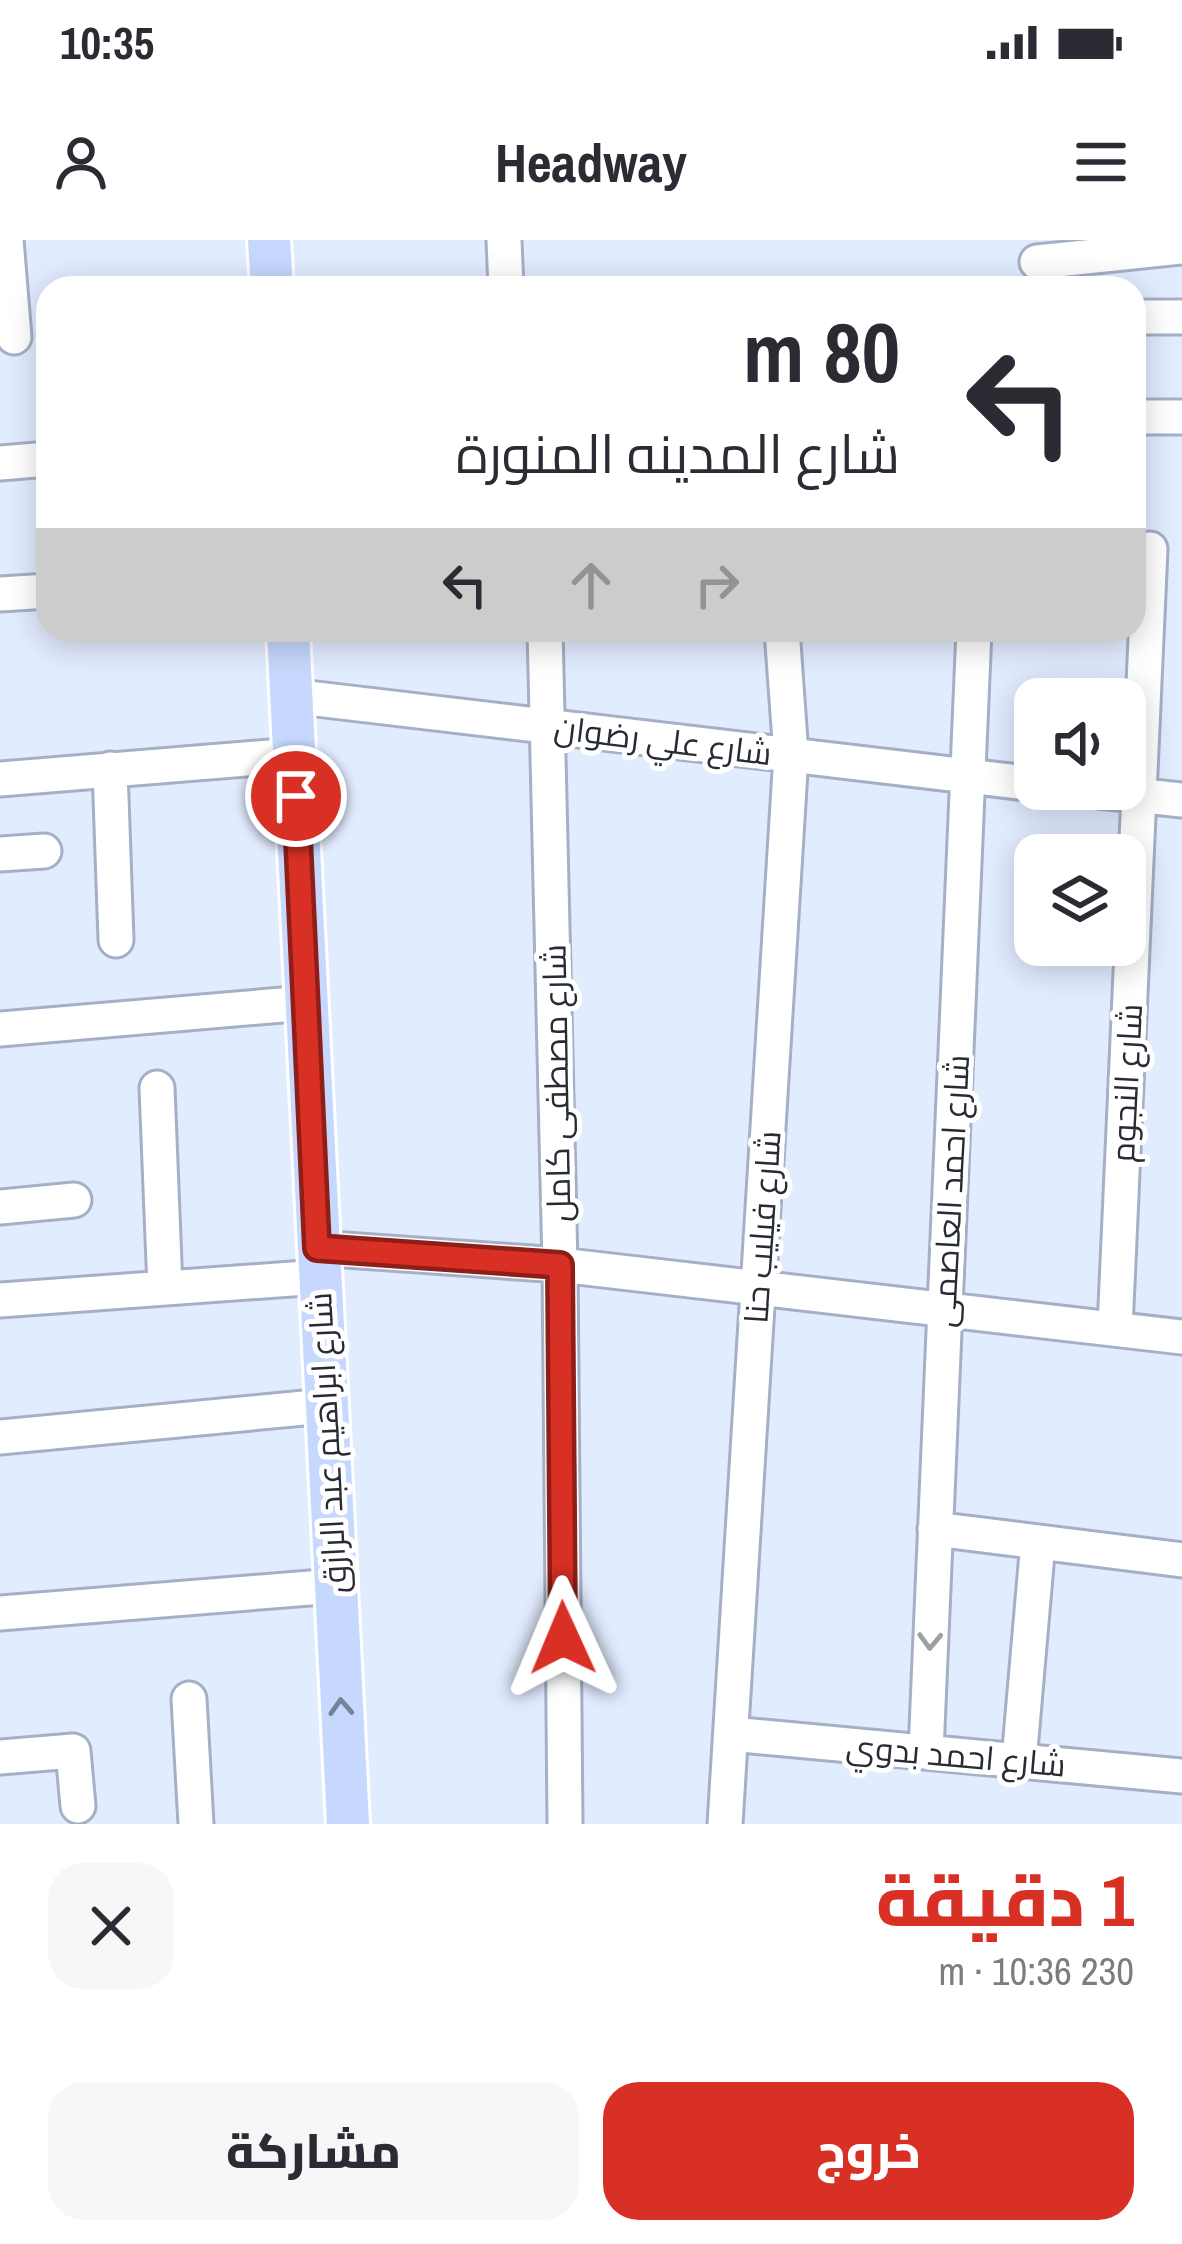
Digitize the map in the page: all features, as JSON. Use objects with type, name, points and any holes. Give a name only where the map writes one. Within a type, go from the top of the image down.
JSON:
[{"type":"main road","points":[[269,240],[271,276]]},
{"type":"main road","name":"شارع ابراهيم عبد الرازق","points":[[289,642],[348,1824]]},
{"type":"street","points":[[6,240],[14,337]]},
{"type":"street","points":[[504,240],[506,276]]},
{"type":"street","points":[[1038,263],[1182,247]]},
{"type":"street","points":[[1146,317],[1182,317]]},
{"type":"street","points":[[1146,417],[1182,417]]},
{"type":"street","points":[[0,463],[36,461]]},
{"type":"street","name":"شارع النجوم","points":[[1146,631],[1150,549]]},
{"type":"street","points":[[0,594],[36,592]]},
{"type":"street","name":"شارع مصطفى كامل","points":[[545,642],[560,1265],[565,1824]]},
{"type":"street","name":"شارع فيليب حنا","points":[[725,1824],[791,755],[783,642]]},
{"type":"street","name":"شارع احمد العاصمى","points":[[926,1752],[974,642]]},
{"type":"street","name":"شارع النجوم","points":[[1144,678],[1145,642]]},
{"type":"street","name":"شارع علي رضوان","points":[[291,696],[1014,781]]},
{"type":"street","points":[[0,778],[294,755]]},
{"type":"street","points":[[110,769],[116,940]]},
{"type":"street","points":[[1146,797],[1182,800]]},
{"type":"street","name":"شارع النجوم","points":[[1115,1329],[1137,810]]},
{"type":"street","points":[[0,854],[44,851]]},
{"type":"street","points":[[0,1029],[306,1003]]},
{"type":"street","points":[[157,1088],[164,1288]]},
{"type":"street","points":[[0,1207],[74,1200]]},
{"type":"street","points":[[0,1300],[164,1288],[318,1263],[560,1265],[1182,1337]]},
{"type":"street","points":[[0,1438],[325,1406]]},
{"type":"street","points":[[935,1529],[1182,1560]]},
{"type":"street","points":[[1018,1761],[1038,1542]]},
{"type":"street","points":[[0,1613],[335,1586]]},
{"type":"street","points":[[189,1699],[196,1824]]},
{"type":"street","name":"شارع احمد بدوي","points":[[731,1734],[1182,1776]]},
{"type":"street","points":[[0,1757],[73,1751],[78,1806]]},
{"type":"route","points":[[296,796],[317,1248],[560,1265],[563,1638]]}]
